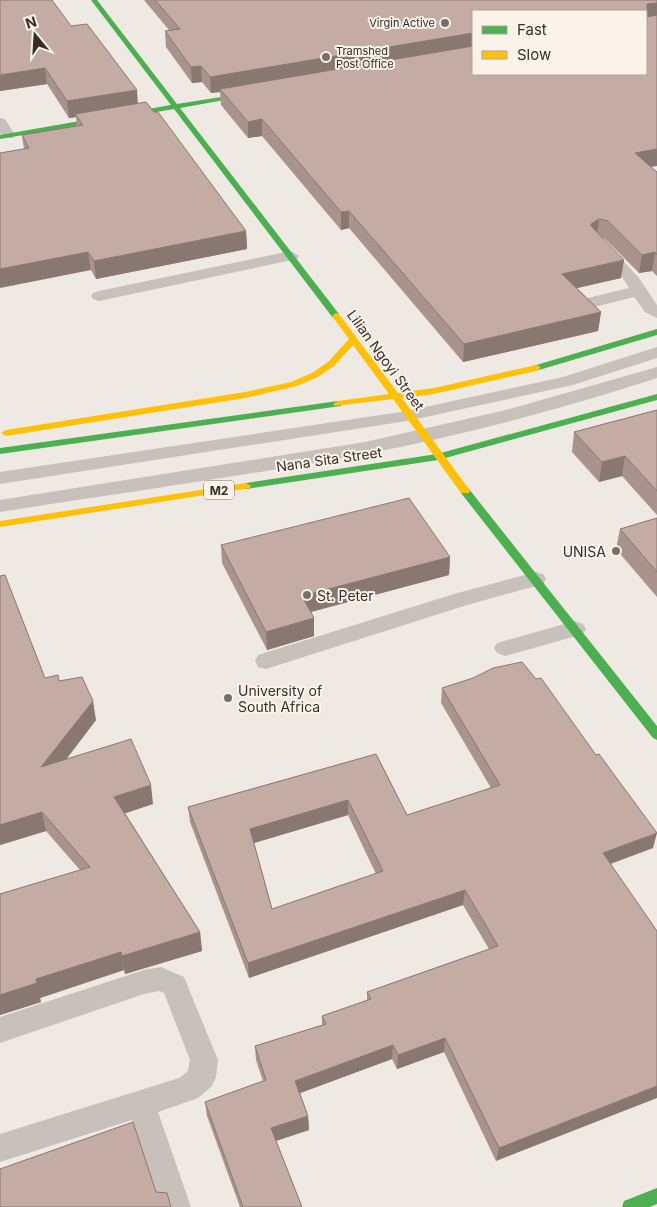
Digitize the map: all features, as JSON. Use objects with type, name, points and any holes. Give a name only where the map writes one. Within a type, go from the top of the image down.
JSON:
[{"type":"street","name":"Lilian Ngoyi Street","points":[[94,0],[178,107],[354,339],[438,457],[536,579],[657,736]]},
{"type":"street","points":[[4,136],[268,91]]},
{"type":"street","points":[[0,451],[434,391],[552,364],[657,332]]},
{"type":"street","points":[[0,435],[44,425],[245,395],[294,384],[315,375],[331,364],[354,339]]},
{"type":"street","name":"Nana Sita Street","points":[[0,524],[438,457],[657,397]]},
{"type":"street","points":[[630,1207],[657,1196]]},
{"type":"lane","points":[[0,122],[4,136]]},
{"type":"lane","points":[[598,243],[628,273],[637,291],[650,308],[657,313]]},
{"type":"lane","points":[[98,296],[291,256]]},
{"type":"lane","points":[[594,302],[637,291]]},
{"type":"lane","points":[[0,478],[350,427],[567,381],[657,352]]},
{"type":"lane","points":[[0,506],[365,448],[423,436],[555,403],[657,372]]},
{"type":"lane","points":[[266,661],[461,599],[536,579]]},
{"type":"lane","points":[[506,648],[575,629]]},
{"type":"lane","points":[[0,1030],[144,982],[161,979],[174,986],[204,1060],[202,1077],[188,1089],[0,1148]]},
{"type":"lane","points":[[141,1105],[176,1207]]},
{"type":"building","points":[[0,0],[52,0],[71,26],[87,24],[137,90],[67,101],[45,68],[0,75]]},
{"type":"building","points":[[155,0],[657,0],[657,3],[647,4],[647,10],[472,10],[472,33],[210,77],[201,66],[191,67],[165,31],[180,29]]},
{"type":"building","points":[[657,15],[657,149],[635,153],[657,172],[657,255],[655,252],[642,255],[608,221],[599,219],[591,224],[591,226],[624,260],[562,274],[601,312],[464,344],[349,211],[341,212],[262,119],[248,122],[220,89],[472,46],[472,75],[647,75],[647,17]]},
{"type":"building","points":[[146,102],[154,112],[158,112],[246,231],[94,261],[88,252],[0,269],[0,153],[29,148],[22,135],[83,125],[75,114]]},
{"type":"building","points":[[657,410],[657,491],[625,456],[602,462],[574,432]]},
{"type":"building","name":"St. Peter","points":[[409,498],[450,557],[302,596],[314,618],[266,632],[221,545]]},
{"type":"building","points":[[657,518],[657,572],[620,529]]},
{"type":"building","points":[[5,575],[45,678],[58,675],[59,681],[82,677],[93,701],[41,767],[131,739],[151,785],[114,797],[200,932],[122,956],[121,952],[36,979],[37,983],[0,995],[0,894],[90,867],[42,812],[0,825],[0,576]]},
{"type":"building","points":[[522,662],[536,679],[541,678],[596,755],[599,754],[657,833],[603,853],[657,931],[657,1086],[499,1148],[445,1038],[398,1055],[393,1045],[295,1081],[308,1116],[271,1128],[302,1207],[243,1207],[205,1102],[266,1080],[255,1046],[326,1024],[322,1016],[371,999],[367,992],[498,946],[465,890],[248,963],[188,807],[376,754],[407,815],[500,785],[442,688],[473,678],[493,668]],"holes":[[[348,800],[383,871],[272,909],[250,829]]]},
{"type":"building","points":[[133,1122],[156,1192],[167,1193],[171,1207],[0,1207],[0,1169]]},
{"type":"traffic: fast","points":[[94,0],[336,316]]},
{"type":"traffic: fast","points":[[0,137],[257,92]]},
{"type":"traffic: fast","points":[[536,368],[657,332]]},
{"type":"traffic: fast","points":[[246,486],[438,457],[657,397]]},
{"type":"traffic: fast","points":[[0,451],[338,404]]},
{"type":"traffic: fast","points":[[465,491],[657,735]]},
{"type":"traffic: fast","points":[[630,1207],[657,1196]]},
{"type":"traffic: slow","points":[[336,316],[465,491]]},
{"type":"traffic: slow","points":[[6,433],[245,395],[294,384],[315,375],[331,364],[354,339]]},
{"type":"traffic: slow","points":[[338,404],[434,391],[536,368]]},
{"type":"traffic: slow","points":[[0,524],[246,486]]},
{"type":"place","name":"Virgin Active","points":[[445,23]]},
{"type":"place","name":"Tramshed Post Office","points":[[326,57]]},
{"type":"place","name":"UNISA","points":[[616,551]]},
{"type":"place","name":"St. Peter","points":[[307,595]]},
{"type":"place","name":"University of South Africa","points":[[228,698]]}]
